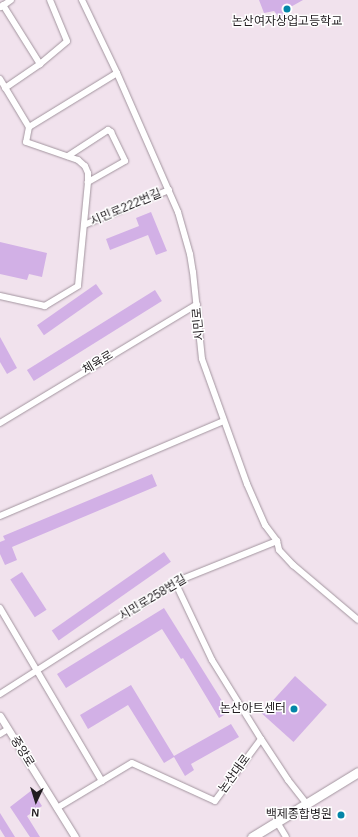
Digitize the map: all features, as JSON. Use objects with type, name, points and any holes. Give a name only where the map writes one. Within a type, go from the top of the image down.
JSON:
[{"type":"main road","points":[[252,837],[358,772]]},
{"type":"street","points":[[11,0],[2,6],[40,64]]},
{"type":"street","points":[[5,88],[40,64],[67,42],[50,0]]},
{"type":"street","name":"시민로","points":[[82,0],[117,73],[169,190],[190,254],[197,304],[202,359],[247,484],[265,525],[277,541],[278,550],[293,565],[358,620]]},
{"type":"street","points":[[29,127],[117,73]]},
{"type":"street","points":[[0,79],[29,127],[26,142],[78,160],[85,166],[88,173],[88,182],[84,225]]},
{"type":"street","points":[[68,156],[108,130],[111,132],[125,161],[88,182]]},
{"type":"street","name":"시민로222번길","points":[[0,296],[45,306],[78,286],[84,225],[169,190]]},
{"type":"street","name":"체육로","points":[[0,423],[197,304]]},
{"type":"street","points":[[0,516],[224,421]]},
{"type":"street","name":"시민로258번길","points":[[0,694],[176,582],[277,541]]},
{"type":"street","points":[[176,582],[212,660],[288,780],[307,804]]},
{"type":"street","points":[[0,608],[102,781],[57,808]]},
{"type":"street","name":"중앙로","points":[[0,716],[76,837]]},
{"type":"street","points":[[0,734],[8,729]]},
{"type":"street","name":"논산대로","points":[[102,781],[132,764],[215,801],[261,739]]},
{"type":"street","points":[[277,822],[286,837]]},
{"type":"building","points":[[259,0],[303,0],[287,9],[287,14],[279,17],[274,11],[264,13]]},
{"type":"building","points":[[151,212],[167,251],[156,255],[148,235],[110,250],[106,239],[139,226],[136,218]]},
{"type":"building","points":[[0,242],[47,253],[42,277],[29,274],[27,280],[0,274]]},
{"type":"building","points":[[96,284],[103,294],[44,335],[37,325]]},
{"type":"building","points":[[155,290],[162,301],[34,381],[27,370]]},
{"type":"building","points":[[0,337],[17,368],[7,374],[0,362]]},
{"type":"building","points":[[152,474],[157,486],[12,547],[17,560],[5,565],[0,554],[0,542],[5,540],[3,536]]},
{"type":"building","points":[[164,552],[171,562],[59,640],[52,631]]},
{"type":"building","points":[[22,572],[47,610],[35,617],[10,580]]},
{"type":"building","points":[[164,608],[229,712],[219,718],[183,658],[181,659],[162,629],[66,688],[57,674]]},
{"type":"building","name":"논산아트센터","points":[[295,676],[327,705],[293,742],[262,713]]},
{"type":"building","points":[[131,685],[174,756],[231,724],[239,737],[191,764],[194,770],[185,776],[174,757],[164,763],[128,705],[88,729],[80,715]]},
{"type":"building","points":[[32,790],[42,806],[27,816],[40,837],[30,837],[10,807]]},
{"type":"building","points":[[0,813],[15,837],[5,837],[0,829]]},
{"type":"place","name":"논산여자상업고등학교","points":[[287,9]]},
{"type":"place","name":"논산아트센터","points":[[294,709]]},
{"type":"place","name":"백제종합병원","points":[[341,815]]}]
